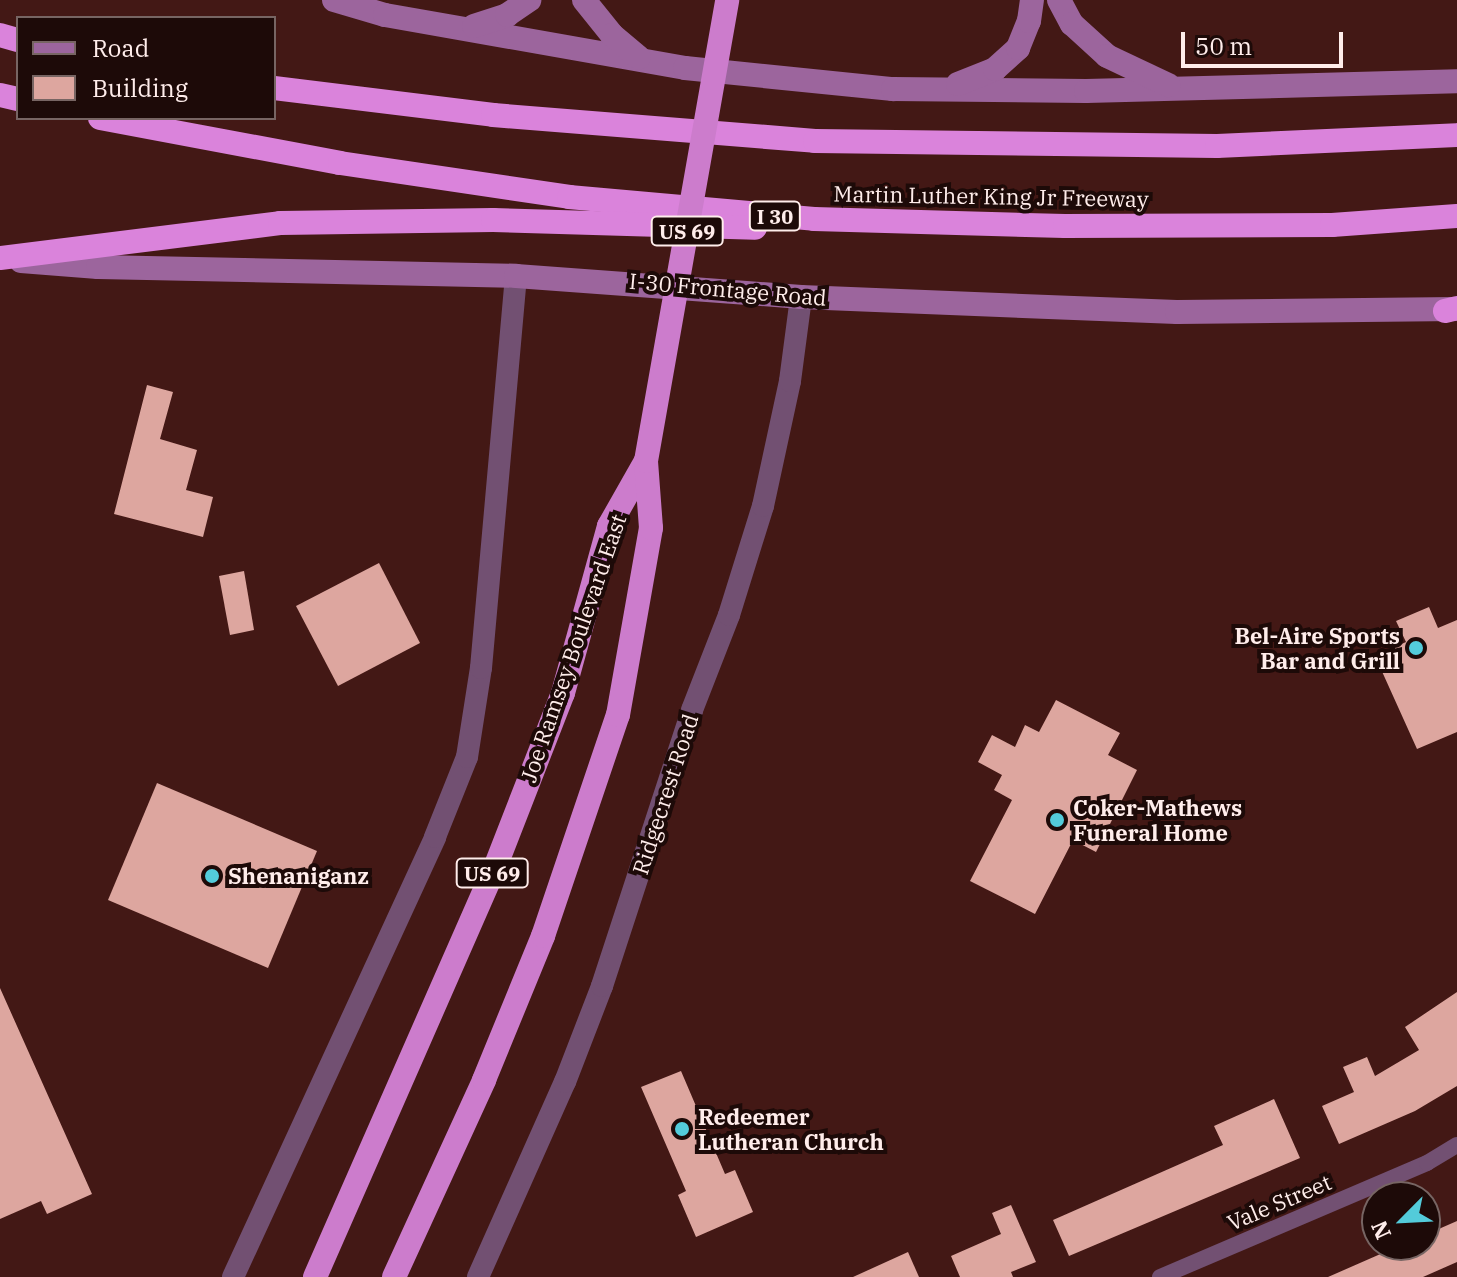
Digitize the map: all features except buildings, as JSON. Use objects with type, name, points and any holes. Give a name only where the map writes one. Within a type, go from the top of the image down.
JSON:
[{"type":"highway","name":"US 69","points":[[646,461],[727,0]]},
{"type":"highway","points":[[276,88],[493,115],[815,141],[1217,146],[1457,135]]},
{"type":"highway","name":"Martin Luther King Jr Freeway","points":[[111,120],[340,163],[569,197],[814,219],[1065,226],[1332,225],[1457,216]]},
{"type":"highway","points":[[0,259],[280,223],[493,220],[745,229],[814,219]]},
{"type":"highway","name":"Joe Ramsey Boulevard East","points":[[315,1277],[494,870],[563,693],[609,526],[646,461]]},
{"type":"highway","name":"Joe Ramsey Boulevard East","points":[[394,1277],[484,1080],[543,936],[618,715],[651,528],[646,461]]},
{"type":"main road","points":[[334,0],[385,15],[725,73],[878,88],[1086,91],[1170,86],[1457,81]]},
{"type":"main road","points":[[468,27],[507,15],[529,0]]},
{"type":"main road","points":[[584,0],[612,35],[641,59]]},
{"type":"main road","points":[[946,89],[995,69],[1018,48],[1029,21],[1032,0]]},
{"type":"main road","points":[[1059,0],[1072,24],[1107,56],[1170,86]]},
{"type":"main road","name":"I-30 Frontage Road","points":[[0,259],[98,267],[516,276],[801,297],[1177,312],[1453,309]]},
{"type":"street","points":[[233,1277],[431,846],[467,757],[481,668],[516,276]]},
{"type":"street","name":"Ridgecrest Road","points":[[478,1277],[565,1082],[596,1000],[692,710],[729,615],[763,506],[790,381],[801,297]]},
{"type":"street","name":"Vale Street","points":[[1160,1277],[1427,1163],[1457,1145]]},
{"type":"place","name":"Bel-Aire Sports Bar and Grill","points":[[1416,648]]},
{"type":"place","name":"Coker-Mathews Funeral Home","points":[[1057,820]]},
{"type":"place","name":"Shenaniganz","points":[[212,876]]},
{"type":"place","name":"Redeemer Lutheran Church","points":[[682,1129]]}]
